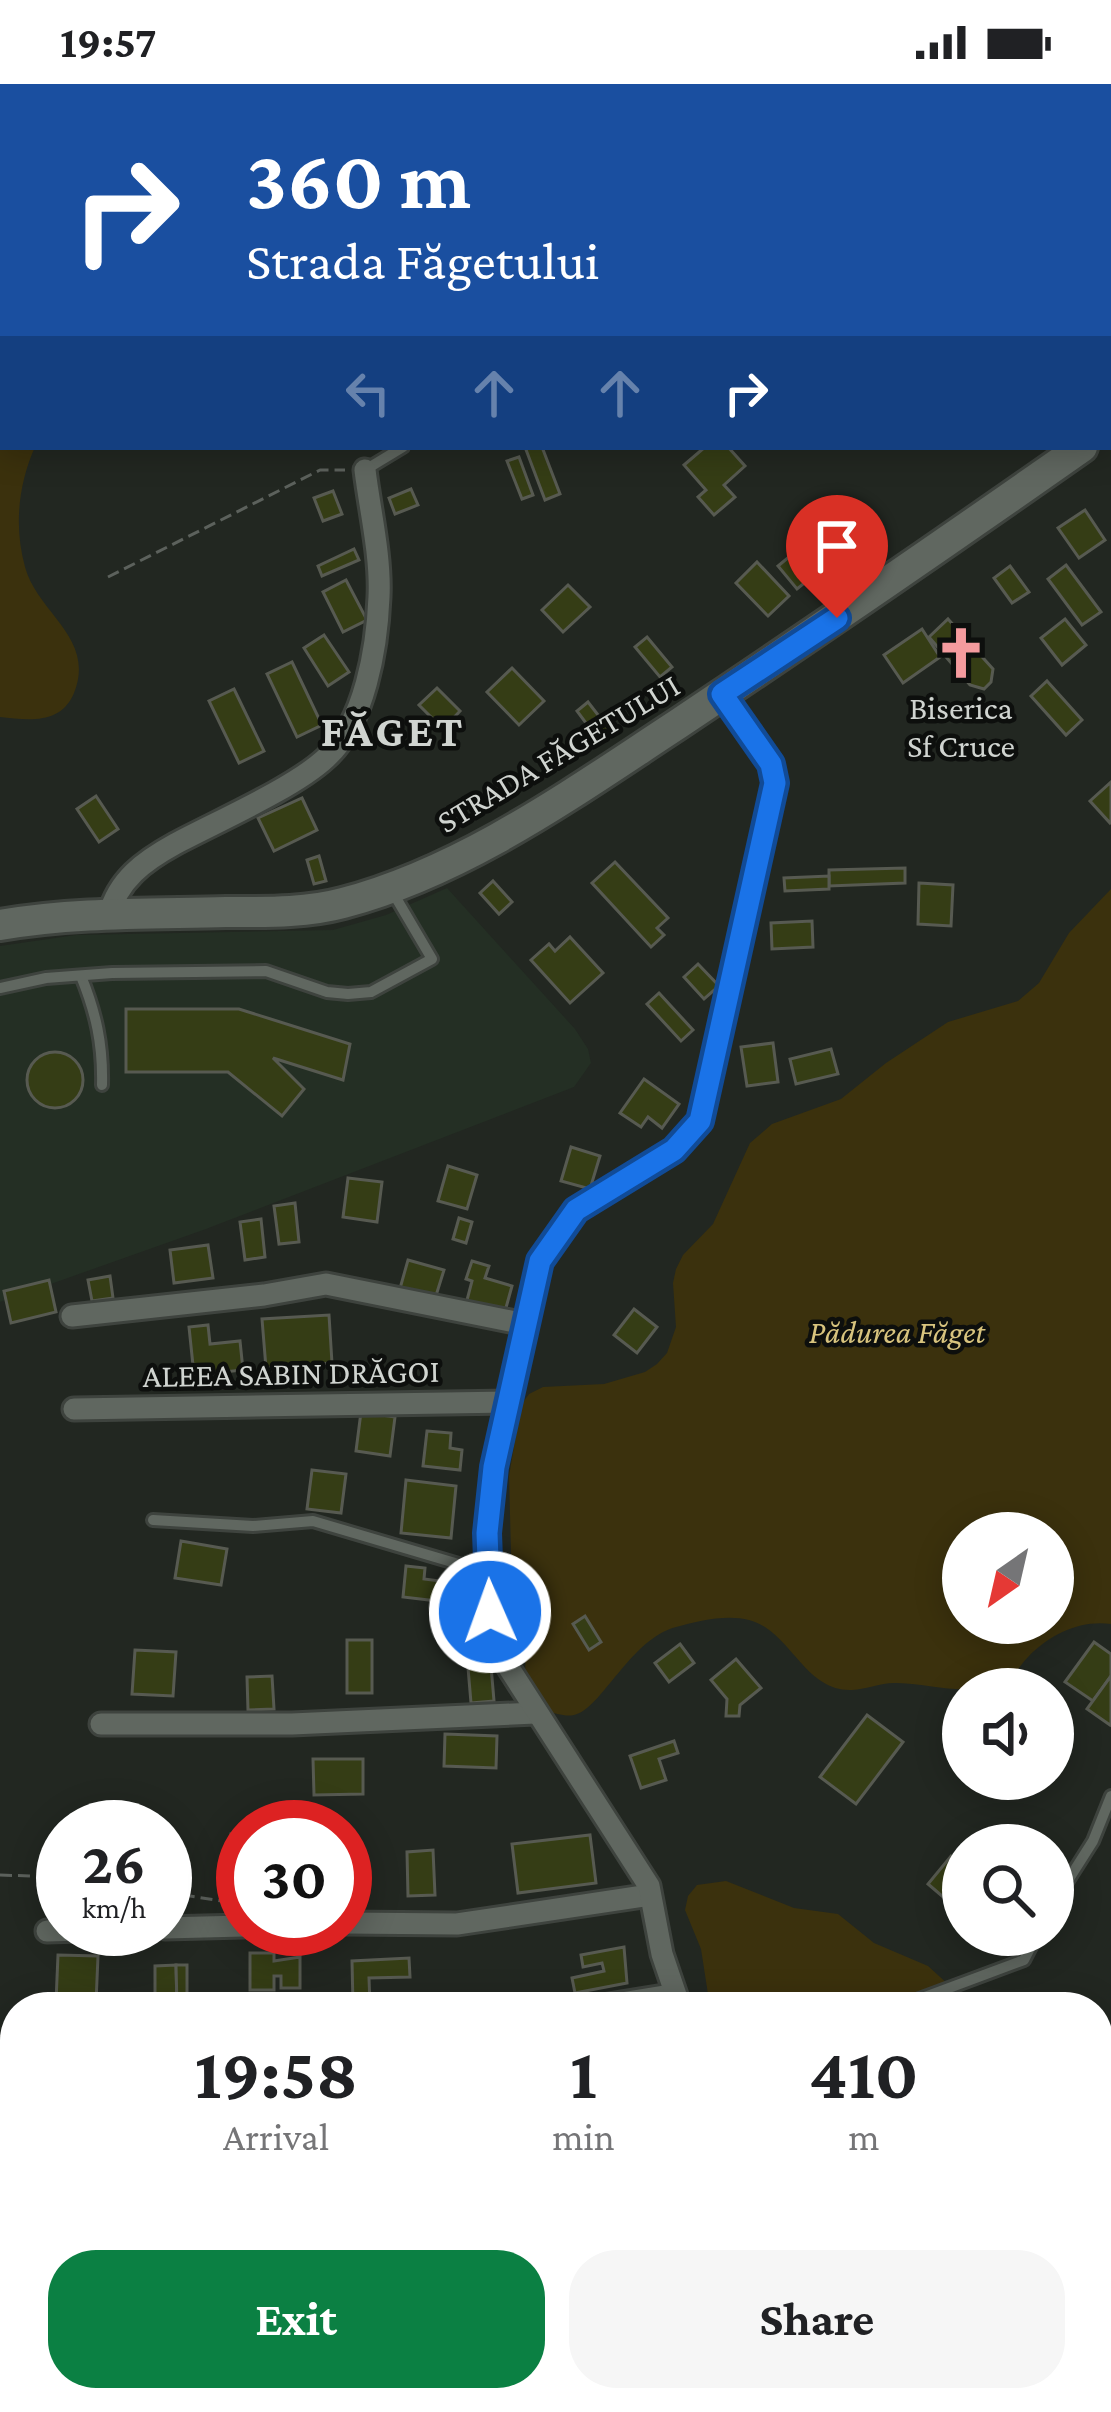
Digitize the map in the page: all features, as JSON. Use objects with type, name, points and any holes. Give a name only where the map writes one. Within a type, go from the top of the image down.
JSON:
[{"type":"main road","name":"STRADA FĂGETULUI","points":[[0,926],[109,915],[309,909],[391,888],[488,842],[722,694],[1078,450]]},
{"type":"street","points":[[109,915],[115,892],[153,857],[326,759],[344,737],[364,699],[380,596],[365,470]]},
{"type":"street","points":[[675,1992],[649,1886],[507,1665],[490,1612],[487,1533],[494,1467],[540,1261],[576,1210],[674,1150],[700,1121],[775,783],[771,764],[722,694]]},
{"type":"street","points":[[72,1316],[326,1284],[525,1324]]},
{"type":"street","name":"ALEEA SABIN DRĂGOI","points":[[74,1408],[508,1402]]},
{"type":"street","points":[[101,1724],[292,1724],[535,1712]]},
{"type":"street","points":[[372,1923],[457,1924],[650,1895]]},
{"type":"lane","points":[[365,470],[398,450]]},
{"type":"lane","points":[[0,988],[80,976],[266,971],[327,992],[371,992],[432,959],[391,888]]},
{"type":"lane","points":[[80,976],[96,1012],[103,1047],[102,1085]]},
{"type":"lane","points":[[153,1520],[253,1526],[313,1521],[489,1574]]},
{"type":"lane","points":[[1074,1871],[1093,1841],[1111,1796]]},
{"type":"lane","points":[[938,1992],[1026,1956]]},
{"type":"path","points":[[108,577],[320,470],[365,470]]},
{"type":"path","points":[[0,1875],[36,1876]]},
{"type":"shaded area","points":[[447,888],[588,1049],[591,1063],[574,1087],[206,1229],[0,1302],[0,946],[76,935],[333,930],[386,915]]},
{"type":"green space","points":[[0,450],[34,450],[20,506],[25,567],[72,641],[79,674],[74,693],[61,711],[32,719],[0,717]]},
{"type":"green space","name":"Pădurea Făget","points":[[1111,889],[1111,1624],[1074,1628],[1074,1512],[942,1512],[942,1644],[1044,1644],[1019,1668],[942,1668],[942,1687],[891,1683],[836,1688],[809,1672],[764,1626],[740,1618],[712,1619],[676,1627],[644,1645],[584,1710],[571,1715],[547,1711],[525,1674],[526,1646],[512,1589],[509,1476],[521,1405],[543,1387],[604,1384],[645,1372],[667,1353],[676,1327],[676,1269],[713,1224],[750,1143],[772,1124],[841,1099],[948,1022],[1018,1001],[1039,983],[1069,933]]},
{"type":"green space","points":[[726,1881],[794,1908],[838,1914],[874,1943],[928,1966],[957,1992],[708,1992],[701,1949],[685,1910],[697,1885]]},
{"type":"building","points":[[526,450],[543,450],[560,494],[545,500]]},
{"type":"building","points":[[702,450],[731,450],[745,466],[724,485],[735,497],[714,515],[698,497],[706,490],[684,465]]},
{"type":"building","points":[[519,457],[533,495],[522,499],[507,461]]},
{"type":"building","points":[[411,489],[418,505],[395,514],[389,498]]},
{"type":"building","points":[[333,491],[342,514],[323,521],[314,498]]},
{"type":"building","points":[[1085,510],[1105,540],[1079,558],[1058,528]]},
{"type":"building","points":[[813,537],[851,584],[837,595],[818,572],[797,589],[778,566]]},
{"type":"building","points":[[354,549],[359,560],[322,576],[318,566]]},
{"type":"building","points":[[757,562],[789,596],[768,616],[736,583]]},
{"type":"building","points":[[1066,565],[1101,612],[1082,625],[1048,579]]},
{"type":"building","points":[[1010,566],[1029,592],[1012,603],[994,578]]},
{"type":"building","points":[[346,580],[367,620],[343,632],[323,592]]},
{"type":"building","points":[[568,585],[590,607],[563,632],[542,610]]},
{"type":"building","name":"Biserica Sf Cruce","points":[[948,619],[993,669],[984,689],[970,685],[929,637]]},
{"type":"building","points":[[1065,619],[1086,645],[1062,665],[1041,638]]},
{"type":"building","points":[[922,629],[940,657],[903,683],[884,655]]},
{"type":"building","points":[[324,635],[349,672],[328,686],[304,648]]},
{"type":"building","points":[[647,637],[672,667],[660,677],[635,647]]},
{"type":"building","points":[[292,662],[322,725],[297,737],[267,674]]},
{"type":"building","points":[[512,668],[544,701],[519,725],[487,692]]},
{"type":"building","points":[[1047,681],[1082,720],[1066,735],[1031,696]]},
{"type":"building","points":[[437,688],[460,711],[443,729],[419,705]]},
{"type":"building","points":[[234,689],[264,751],[239,763],[209,701]]},
{"type":"building","points":[[588,702],[612,733],[600,742],[577,711]]},
{"type":"building","points":[[1111,782],[1111,822],[1110,823],[1090,801]]},
{"type":"building","points":[[96,796],[118,829],[99,842],[77,809]]},
{"type":"building","points":[[302,798],[317,830],[274,851],[258,818]]},
{"type":"building","points":[[319,856],[326,881],[314,884],[307,860]]},
{"type":"building","points":[[615,862],[668,918],[657,928],[664,935],[651,947],[592,883]]},
{"type":"building","points":[[905,868],[905,883],[829,886],[829,870]]},
{"type":"building","points":[[829,876],[829,889],[785,891],[784,878]]},
{"type":"building","points":[[493,881],[512,902],[499,914],[480,893]]},
{"type":"building","points":[[919,883],[953,885],[951,926],[918,924]]},
{"type":"building","points":[[812,921],[813,947],[772,949],[771,923]]},
{"type":"building","points":[[570,937],[603,973],[570,1003],[531,960],[549,944],[555,951]]},
{"type":"building","points":[[698,964],[719,986],[704,999],[684,977]]},
{"type":"building","points":[[659,993],[693,1030],[681,1041],[647,1004]]},
{"type":"building","points":[[126,1009],[239,1009],[350,1044],[343,1080],[273,1058],[304,1089],[282,1116],[228,1072],[126,1072]]},
{"type":"building","points":[[773,1043],[778,1082],[747,1086],[741,1047]]},
{"type":"building","points":[[831,1049],[838,1074],[796,1084],[790,1059]]},
{"type":"building","points":[[55,1052],[75,1060],[83,1080],[75,1100],[55,1108],[35,1100],[27,1080],[35,1060]]},
{"type":"building","points":[[644,1079],[679,1104],[662,1128],[648,1117],[641,1127],[620,1113]]},
{"type":"building","points":[[571,1147],[600,1156],[590,1189],[561,1181]]},
{"type":"building","points":[[448,1166],[477,1175],[467,1209],[438,1201]]},
{"type":"building","points":[[348,1178],[382,1182],[377,1222],[343,1217]]},
{"type":"building","points":[[295,1203],[299,1242],[279,1244],[274,1206]]},
{"type":"building","points":[[459,1218],[472,1222],[466,1243],[453,1239]]},
{"type":"building","points":[[261,1219],[265,1257],[245,1260],[240,1222]]},
{"type":"building","points":[[208,1245],[213,1278],[174,1283],[170,1250]]},
{"type":"building","points":[[408,1260],[444,1270],[434,1302],[399,1292]]},
{"type":"building","points":[[472,1261],[489,1266],[485,1278],[512,1286],[504,1315],[466,1304]]},
{"type":"building","points":[[110,1276],[113,1298],[92,1301],[88,1280]]},
{"type":"building","points":[[49,1280],[56,1312],[11,1323],[4,1291]]},
{"type":"building","points":[[634,1309],[657,1327],[637,1353],[614,1335]]},
{"type":"building","points":[[329,1315],[332,1363],[266,1368],[262,1319]]},
{"type":"building","points":[[208,1325],[210,1344],[240,1341],[243,1370],[194,1375],[189,1327]]},
{"type":"building","points":[[361,1412],[395,1417],[390,1456],[356,1451]]},
{"type":"building","points":[[427,1431],[451,1433],[450,1448],[462,1450],[460,1470],[423,1466]]},
{"type":"building","points":[[312,1470],[346,1474],[341,1513],[307,1509]]},
{"type":"building","points":[[406,1480],[456,1486],[451,1538],[401,1533]]},
{"type":"building","points":[[181,1541],[227,1549],[221,1585],[175,1578]]},
{"type":"building","points":[[406,1566],[425,1568],[424,1579],[448,1582],[446,1602],[403,1597]]},
{"type":"building","points":[[585,1616],[601,1642],[589,1650],[573,1624]]},
{"type":"building","points":[[347,1640],[372,1640],[372,1693],[347,1693]]},
{"type":"building","points":[[1094,1642],[1111,1654],[1111,1676],[1093,1701],[1074,1688],[1074,1670]]},
{"type":"building","points":[[680,1644],[694,1663],[669,1682],[655,1663]]},
{"type":"building","points":[[135,1650],[176,1652],[173,1696],[132,1694]]},
{"type":"building","points":[[490,1654],[494,1701],[471,1703],[467,1656]]},
{"type":"building","points":[[736,1659],[761,1688],[740,1705],[739,1716],[726,1716],[727,1699],[711,1680]]},
{"type":"building","points":[[272,1676],[274,1709],[248,1710],[247,1677]]},
{"type":"building","points":[[1111,1676],[1111,1723],[1110,1725],[1087,1709]]},
{"type":"building","points":[[867,1715],[903,1742],[856,1804],[820,1777]]},
{"type":"building","points":[[445,1734],[497,1736],[496,1768],[444,1766]]},
{"type":"building","points":[[674,1741],[678,1753],[659,1759],[666,1780],[641,1788],[630,1756]]},
{"type":"building","points":[[313,1759],[363,1759],[363,1794],[314,1795]]},
{"type":"building","points":[[590,1835],[596,1883],[518,1893],[512,1844]]},
{"type":"building","points":[[433,1850],[435,1895],[408,1896],[407,1852]]},
{"type":"building","points":[[942,1867],[942,1896],[928,1884]]},
{"type":"building","points":[[624,1947],[627,1983],[575,1992],[572,1978],[604,1971],[602,1963],[583,1967],[581,1955]]},
{"type":"building","points":[[58,1956],[98,1956],[96,1992],[56,1992]]},
{"type":"building","points":[[250,1956],[274,1956],[274,1961],[300,1957],[300,1988],[281,1988],[281,1976],[274,1976],[274,1990],[250,1990]]},
{"type":"building","points":[[409,1958],[410,1977],[369,1978],[370,1992],[353,1992],[352,1961]]},
{"type":"building","points":[[176,1965],[177,1992],[155,1992],[155,1966]]},
{"type":"building","points":[[176,1965],[187,1965],[187,1992],[177,1992]]},
{"type":"place","name":"Biserica Sf Cruce","points":[[961,653]]},
{"type":"district","name":"FĂGET","points":[[393,731]]},
{"type":"route","points":[[490,1612],[487,1533],[494,1467],[540,1261],[576,1210],[674,1150],[700,1121],[775,783],[771,764],[722,694],[837,618]]}]
